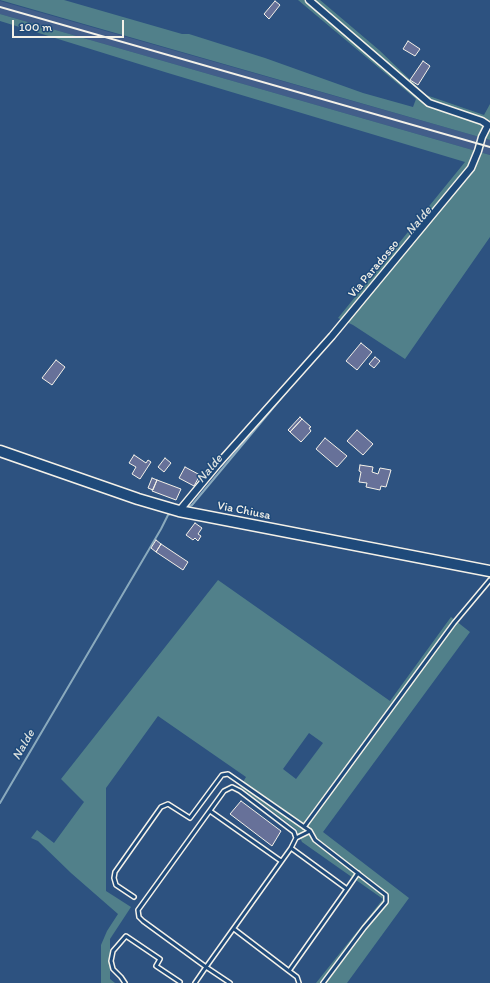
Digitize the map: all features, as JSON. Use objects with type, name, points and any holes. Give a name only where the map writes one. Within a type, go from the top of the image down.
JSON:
[{"type":"main road","name":"Via Chiusa","points":[[0,451],[138,499],[179,511],[490,571]]},
{"type":"street","name":"Via Paradosso","points":[[179,511],[218,464],[332,336],[471,168],[488,125],[482,121],[429,103],[309,0]]},
{"type":"lane","points":[[304,827],[454,623],[490,580]]},
{"type":"lane","points":[[134,897],[116,885],[114,878],[115,872],[161,807],[168,804],[190,818],[222,775],[228,774],[310,831],[315,840],[386,895],[386,902],[364,928],[323,983]]},
{"type":"lane","points":[[230,983],[143,921],[139,916],[138,910],[224,791],[232,787],[240,791],[294,832],[296,838]]},
{"type":"lane","points":[[210,811],[281,861]]},
{"type":"lane","points":[[195,983],[296,838],[310,831]]},
{"type":"lane","points":[[290,848],[347,889]]},
{"type":"lane","points":[[289,971],[358,873]]},
{"type":"lane","points":[[234,929],[297,977],[299,983]]},
{"type":"lane","points":[[125,983],[122,977],[113,969],[111,962],[113,951],[126,936],[160,959],[156,966],[180,982]]},
{"type":"shaded area","points":[[0,1],[490,140],[490,155],[0,14]]},
{"type":"green space","points":[[0,0],[64,0],[182,34],[189,34],[265,58],[363,93],[413,107],[416,99],[298,0],[320,0],[379,50],[426,95],[484,115],[490,104],[490,140]]},
{"type":"green space","points":[[0,14],[490,155],[490,237],[405,359],[353,325],[338,318],[465,162],[0,21]]},
{"type":"green space","points":[[218,580],[390,701],[451,617],[470,632],[323,832],[409,898],[347,983],[316,983],[383,899],[302,842],[296,829],[240,787],[246,777],[158,716],[106,788],[106,891],[131,907],[110,939],[110,979],[115,983],[101,983],[101,945],[107,931],[118,914],[71,873],[38,841],[31,838],[37,830],[54,843],[84,802],[61,779]],"holes":[[[309,733],[323,743],[296,779],[283,769]]]},
{"type":"building","points":[[275,1],[280,5],[269,19],[264,14]]},
{"type":"building","points":[[408,41],[420,49],[415,56],[403,49]]},
{"type":"building","points":[[423,61],[430,66],[418,85],[410,80]]},
{"type":"building","points":[[361,343],[372,352],[357,370],[346,361]]},
{"type":"building","points":[[375,357],[380,361],[374,368],[369,364]]},
{"type":"building","points":[[56,360],[65,367],[52,385],[42,378]]},
{"type":"building","points":[[300,417],[302,419],[290,432],[288,430]]},
{"type":"building","points":[[302,419],[311,427],[309,428],[311,431],[301,442],[290,432]]},
{"type":"building","points":[[357,430],[373,444],[363,455],[347,441]]},
{"type":"building","points":[[325,438],[347,456],[337,467],[316,449]]},
{"type":"building","points":[[134,455],[146,463],[148,460],[151,462],[140,479],[132,474],[136,467],[129,463]]},
{"type":"building","points":[[165,458],[171,463],[164,472],[158,467]]},
{"type":"building","points":[[360,465],[373,467],[372,472],[378,474],[380,468],[391,470],[386,487],[381,486],[380,490],[366,487],[367,483],[359,482],[361,472],[359,471]]},
{"type":"building","points":[[185,467],[200,475],[194,486],[179,478]]},
{"type":"building","points":[[152,478],[157,480],[153,490],[148,488]]},
{"type":"building","points":[[157,480],[181,489],[176,500],[152,491]]},
{"type":"building","points":[[195,523],[202,528],[198,534],[201,536],[198,541],[195,538],[193,540],[186,535]]},
{"type":"building","points":[[156,540],[161,544],[156,552],[151,548]]},
{"type":"building","points":[[161,544],[188,562],[183,570],[156,552]]},
{"type":"building","points":[[241,801],[281,831],[272,846],[230,814]]},
{"type":"waterway","name":"Nalde","points":[[436,215],[474,170]]},
{"type":"waterway","name":"Nalde","points":[[185,508],[192,505],[293,384]]},
{"type":"waterway","name":"Nalde","points":[[0,803],[168,515],[172,513]]},
{"type":"railway","points":[[0,7],[490,147]]}]
